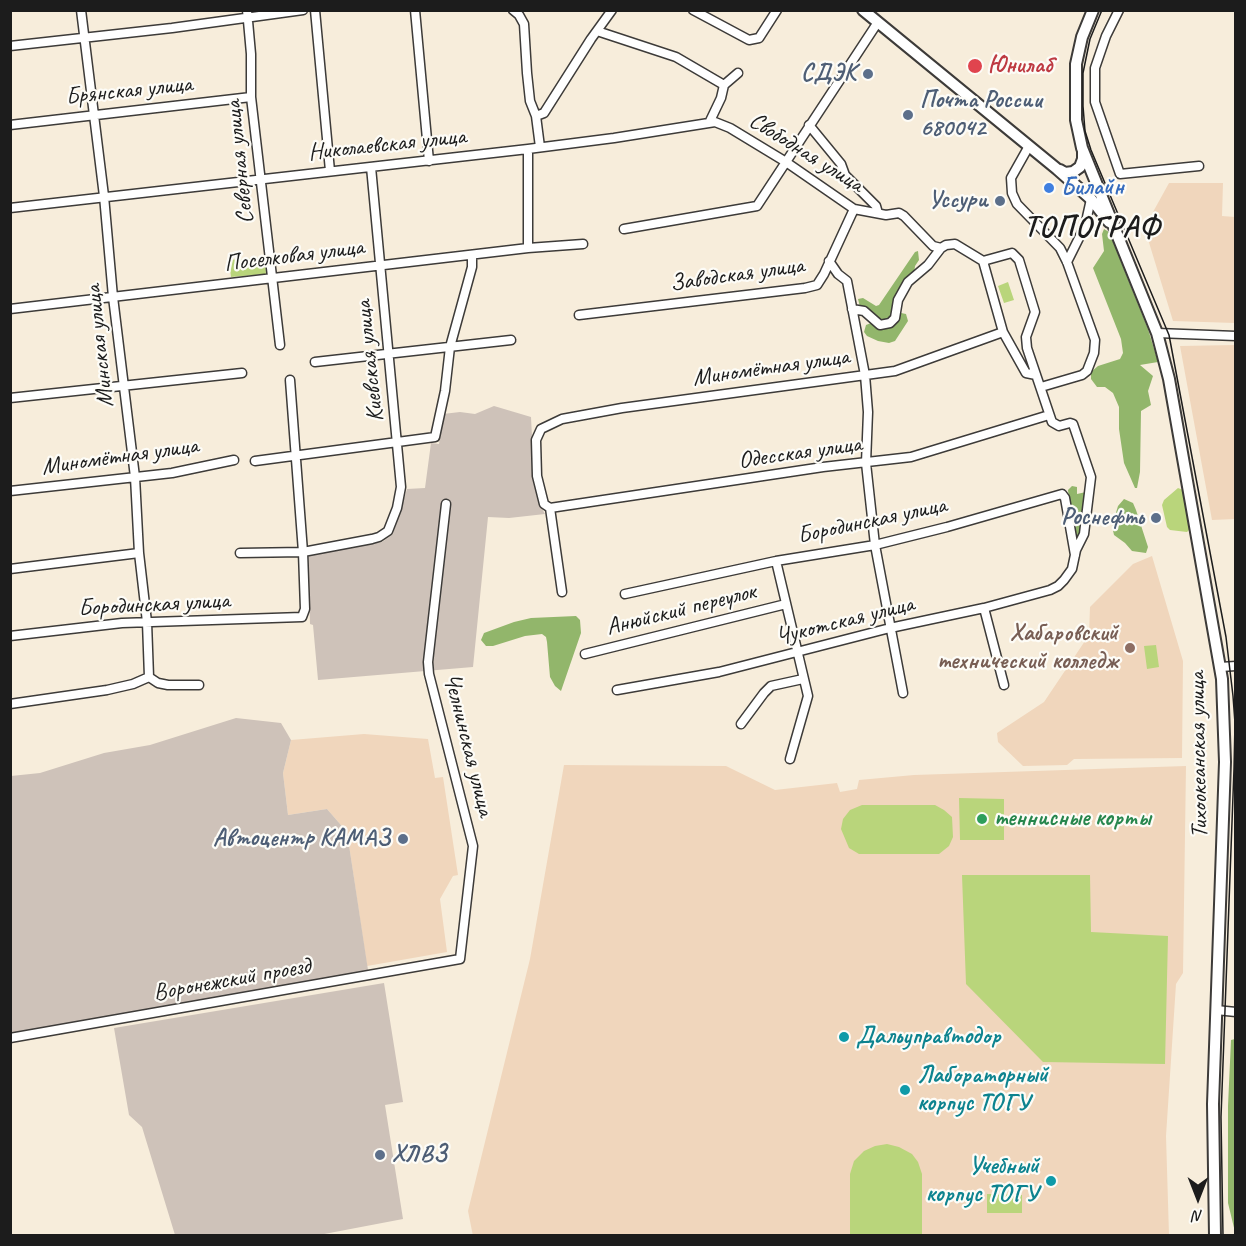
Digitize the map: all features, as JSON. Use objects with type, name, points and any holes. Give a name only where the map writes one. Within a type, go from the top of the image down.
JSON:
[{"type":"main road","points":[[863,10],[1057,169],[1091,199],[1117,232]]},
{"type":"main road","name":"Тихоокеанская улица","points":[[1093,10],[1078,52],[1075,82],[1076,120],[1082,148],[1158,333],[1169,379],[1220,667],[1225,762],[1213,1104],[1215,1236]]},
{"type":"main road","points":[[1057,169],[1065,173],[1073,172],[1080,167],[1083,159],[1082,148]]},
{"type":"street","name":"Минская улица","points":[[81,10],[135,477],[139,553],[147,622],[149,677]]},
{"type":"street","points":[[10,46],[172,28],[248,14],[303,10]]},
{"type":"street","points":[[315,10],[330,171]]},
{"type":"street","points":[[415,10],[429,161]]},
{"type":"street","points":[[513,10],[524,24],[530,101],[537,116],[540,147]]},
{"type":"street","points":[[537,116],[544,113],[612,10]]},
{"type":"street","points":[[693,10],[748,40],[759,38],[777,10]]},
{"type":"street","points":[[1119,10],[1106,36],[1095,68],[1095,102],[1120,174],[1199,166]]},
{"type":"street","name":"Северная улица","points":[[248,14],[251,97],[280,345]]},
{"type":"street","points":[[624,229],[757,206],[878,22]]},
{"type":"street","points":[[597,31],[676,57],[724,85]]},
{"type":"street","points":[[710,121],[721,99],[724,85],[738,73]]},
{"type":"street","name":"Брянская улица","points":[[10,125],[251,97]]},
{"type":"street","name":"Николаевская улица","points":[[10,208],[528,149],[614,138],[710,121]]},
{"type":"street","name":"Свободная улица","points":[[710,121],[730,128],[786,162],[854,209],[891,215],[899,213],[930,244],[940,248]]},
{"type":"street","points":[[809,125],[841,164],[845,175],[876,206],[878,213]]},
{"type":"street","points":[[1029,146],[1011,178],[1012,193],[1017,204],[1054,241],[1067,262],[1095,340],[1091,364],[1082,375],[1041,387]]},
{"type":"street","points":[[528,149],[528,248]]},
{"type":"street","name":"Киевская улица","points":[[303,552],[379,537],[388,531],[399,501],[401,487],[398,442],[387,354],[371,167]]},
{"type":"street","points":[[1067,262],[1085,226],[1091,199]]},
{"type":"street","name":"Заводская улица","points":[[579,315],[805,288],[820,282],[854,209]]},
{"type":"street","name":"Поселковая улица","points":[[10,309],[528,248],[583,244]]},
{"type":"street","points":[[852,309],[864,311],[880,325],[890,323],[895,318],[898,300],[908,282],[928,266],[940,248],[956,244],[983,261],[1003,332],[1026,373],[1036,375]]},
{"type":"street","points":[[983,261],[1012,252],[1019,260],[1035,312],[1026,343],[1049,415],[1056,425],[1074,424],[1091,477],[1086,528],[1075,556]]},
{"type":"street","points":[[255,461],[435,437],[445,391],[450,347],[472,267],[472,255]]},
{"type":"street","points":[[829,261],[838,274],[847,281],[865,375],[868,412],[866,463],[875,545],[903,693]]},
{"type":"street","name":"Миномётная улица","points":[[550,508],[544,504],[537,476],[536,440],[541,429],[562,419],[622,408],[895,371],[1003,332]]},
{"type":"street","points":[[1158,333],[1236,336]]},
{"type":"street","points":[[315,362],[511,340]]},
{"type":"street","points":[[10,398],[242,373]]},
{"type":"street","points":[[240,553],[303,552],[290,380]]},
{"type":"street","name":"Одесская улица","points":[[550,508],[824,467],[911,457],[1049,415]]},
{"type":"street","name":"Миномётная улица","points":[[10,491],[172,473],[234,460]]},
{"type":"street","name":"Бородинская улица","points":[[625,594],[776,561],[875,545],[1062,494],[1065,498],[1075,556]]},
{"type":"street","name":"Челнинская улица","points":[[446,504],[428,662],[429,674],[473,846],[460,959]]},
{"type":"street","points":[[550,508],[562,592]]},
{"type":"street","name":"Бородинская улица","points":[[10,636],[122,623],[299,619],[304,615],[305,609],[303,552]]},
{"type":"street","points":[[10,569],[139,553]]},
{"type":"street","name":"Чукотская улица","points":[[618,690],[719,672],[1050,590],[1058,586],[1072,569],[1075,556]]},
{"type":"street","points":[[776,561],[808,696],[790,759]]},
{"type":"street","name":"Анюйский переулок","points":[[585,654],[786,604]]},
{"type":"street","points":[[984,608],[1004,685]]},
{"type":"street","points":[[1220,667],[1236,666]]},
{"type":"street","points":[[10,704],[107,690],[133,684],[149,677],[158,683],[168,685],[199,685]]},
{"type":"street","points":[[741,724],[771,687],[803,679]]},
{"type":"street","name":"Воронежский проезд","points":[[10,1038],[460,959]]},
{"type":"street","points":[[1216,1010],[1236,1012]]},
{"type":"shaded area","points":[[1169,183],[1223,183],[1222,216],[1235,217],[1235,323],[1173,321],[1147,236],[1153,212]]},
{"type":"shaded area","points":[[1235,345],[1235,519],[1212,520],[1180,346]]},
{"type":"shaded area","points":[[494,406],[531,417],[534,476],[541,507],[545,514],[509,518],[488,517],[473,667],[318,680],[313,625],[310,624],[308,555],[382,542],[393,534],[407,489],[425,488],[431,443],[439,444],[443,414],[460,412],[475,414]]},
{"type":"shaded area","name":"Хабаровский технический колледж","points":[[1152,556],[1183,661],[1182,758],[1074,759],[1067,765],[1023,766],[998,742],[997,733],[1044,702],[1089,635],[1090,607],[1133,564]]},
{"type":"shaded area","points":[[236,718],[281,723],[291,740],[283,773],[288,815],[327,809],[347,832],[368,970],[11,1034],[11,776],[40,773],[104,753],[150,745]]},
{"type":"shaded area","points":[[364,734],[428,739],[435,778],[443,777],[458,875],[453,876],[440,899],[447,952],[367,966],[347,832],[327,809],[288,815],[283,773],[291,740]]},
{"type":"shaded area","points":[[564,765],[726,766],[775,790],[837,783],[840,792],[857,789],[859,780],[914,775],[1186,766],[1183,973],[1176,984],[1166,1136],[1169,1235],[473,1236],[468,1211],[530,959]]},
{"type":"shaded area","points":[[384,983],[403,1102],[385,1105],[403,1219],[319,1235],[175,1235],[142,1127],[129,1115],[114,1028]]},
{"type":"green space","points":[[1104,229],[1109,232],[1148,329],[1158,362],[1140,365],[1153,376],[1148,391],[1151,405],[1141,411],[1140,472],[1137,488],[1124,463],[1119,429],[1119,407],[1113,393],[1105,387],[1097,387],[1091,379],[1091,372],[1098,366],[1120,359],[1123,353],[1121,339],[1093,268],[1104,251],[1102,234]]},
{"type":"green space","points":[[918,251],[919,260],[915,266],[914,275],[890,319],[880,322],[860,307],[858,299],[863,298],[876,306],[879,305],[915,252]]},
{"type":"green space","points":[[265,257],[266,274],[231,277],[229,260]]},
{"type":"green space","points":[[1008,282],[1014,300],[1004,303],[998,286]]},
{"type":"green space","points":[[901,313],[906,314],[908,321],[895,341],[889,343],[878,341],[864,332],[866,325],[871,323],[880,327]]},
{"type":"green space","points":[[1072,486],[1077,487],[1077,494],[1086,492],[1081,537],[1076,541],[1068,490]]},
{"type":"green space","points":[[1178,488],[1183,490],[1191,528],[1187,532],[1170,530],[1167,527],[1162,505],[1164,500]]},
{"type":"green space","points":[[1124,499],[1133,503],[1136,510],[1148,547],[1146,553],[1132,551],[1114,535],[1112,526],[1118,506]]},
{"type":"green space","points":[[576,616],[580,620],[581,633],[561,691],[550,677],[547,642],[546,637],[542,634],[525,636],[493,646],[486,646],[481,640],[484,633],[514,622],[531,618]]},
{"type":"green space","points":[[1156,645],[1159,667],[1147,669],[1144,646]]},
{"type":"green space","name":"теннисные корты","points":[[959,798],[1004,799],[1004,840],[960,840]]},
{"type":"green space","points":[[862,805],[935,805],[952,817],[953,837],[949,846],[939,854],[859,854],[849,848],[841,829],[843,819],[850,810]]},
{"type":"green space","points":[[962,875],[1090,875],[1091,932],[1168,936],[1165,1064],[1043,1062],[966,984]]},
{"type":"green space","points":[[1236,1039],[1235,1232],[1228,1203],[1228,1106],[1231,1040]]},
{"type":"green space","points":[[887,1144],[912,1154],[918,1162],[922,1174],[922,1235],[850,1235],[850,1174],[854,1161],[864,1151]]},
{"type":"green space","points":[[987,1194],[1022,1195],[1022,1213],[987,1213]]},
{"type":"tram line","points":[[1102,10],[1090,39],[1083,73],[1085,131],[1169,335],[1226,637],[1233,696],[1234,769],[1221,1117],[1223,1236]]},
{"type":"place","name":"Юнилаб","points":[[975,66]]},
{"type":"place","name":"СДЭК","points":[[868,74]]},
{"type":"place","name":"Почта России 680042","points":[[908,115]]},
{"type":"place","name":"Билайн","points":[[1049,188]]},
{"type":"place","name":"Уссури","points":[[1000,201]]},
{"type":"place","name":"Роснефть","points":[[1156,518]]},
{"type":"place","name":"Хабаровский технический колледж","points":[[1130,648]]},
{"type":"place","name":"теннисные корты","points":[[982,819]]},
{"type":"place","name":"Автоцентр КАМАЗ","points":[[403,839]]},
{"type":"place","name":"Дальуправтодор","points":[[844,1037]]},
{"type":"place","name":"Лабораторный корпус ТОГУ","points":[[905,1090]]},
{"type":"place","name":"ХЛВЗ","points":[[380,1155]]},
{"type":"place","name":"Учебный корпус ТОГУ","points":[[1051,1181]]},
{"type":"district","name":"ТОПОГРАФ","points":[[1092,228]]}]
